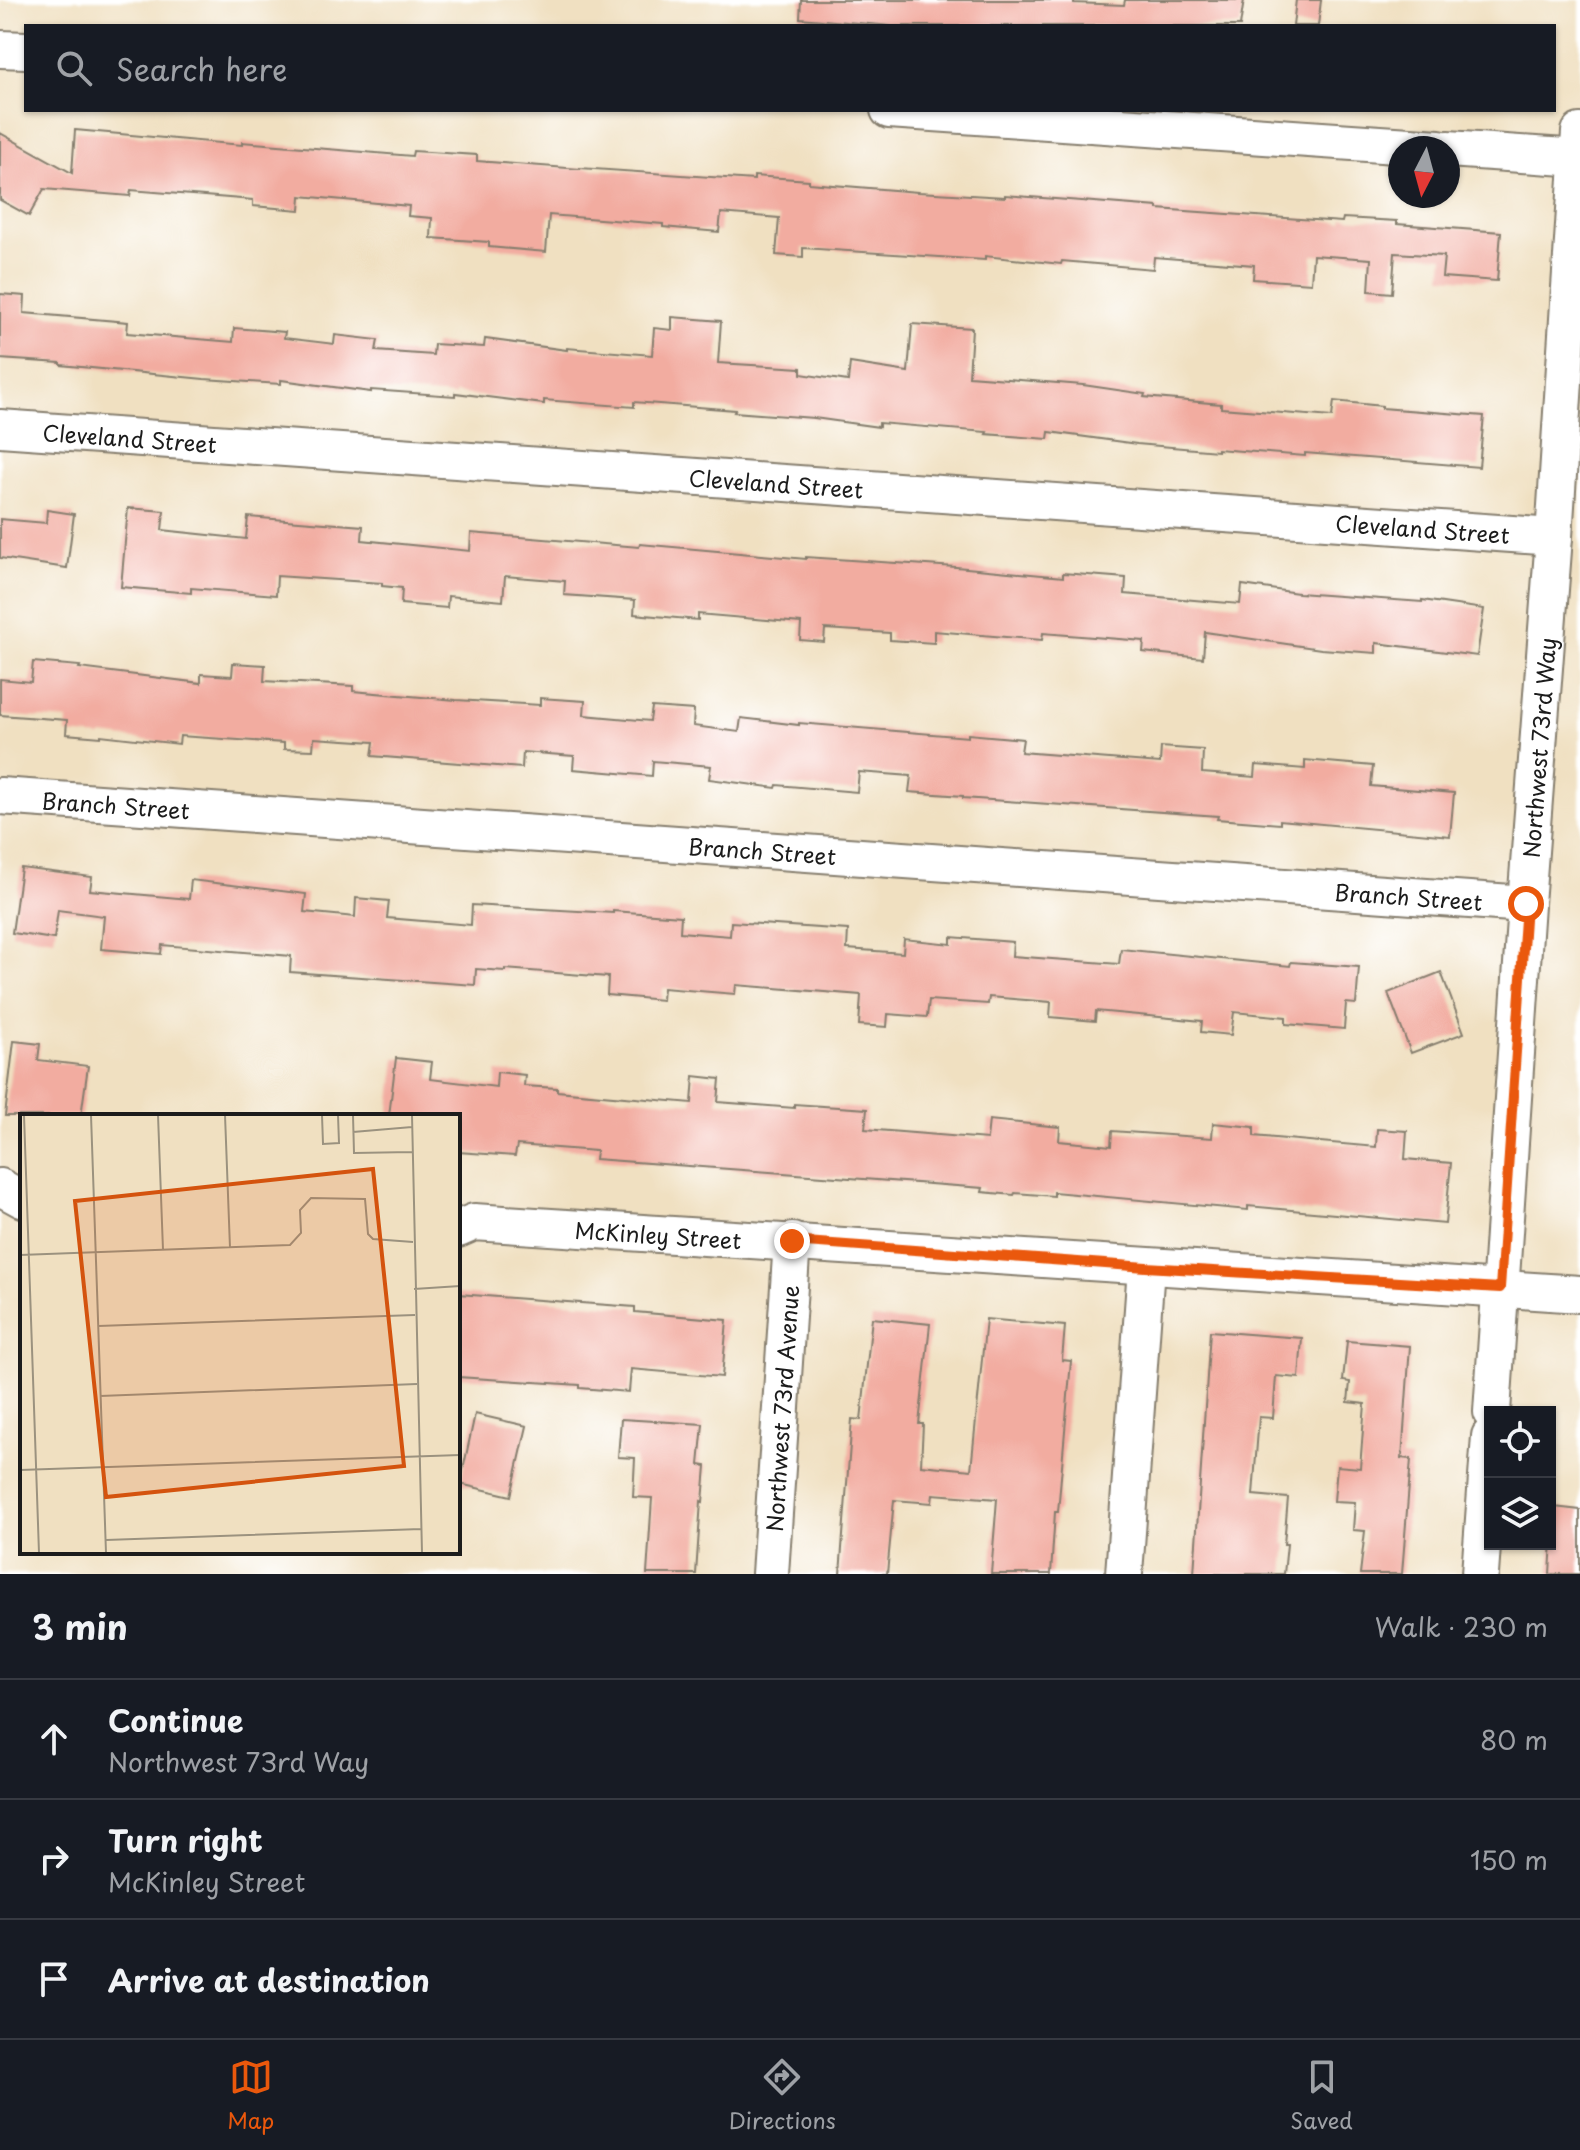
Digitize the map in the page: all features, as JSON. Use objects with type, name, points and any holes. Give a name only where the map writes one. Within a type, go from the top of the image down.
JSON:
[{"type":"street","points":[[0,49],[24,50]]},
{"type":"street","points":[[918,112],[1388,144]]},
{"type":"street","points":[[1460,149],[1579,149]]},
{"type":"street","name":"Northwest 73rd Way","points":[[1492,1406],[1579,149]]},
{"type":"street","name":"Cleveland Street","points":[[0,428],[1554,537]]},
{"type":"street","name":"Branch Street","points":[[0,796],[1526,904]]},
{"type":"street","points":[[0,1187],[20,1198]]},
{"type":"street","name":"McKinley Street","points":[[460,1228],[474,1222],[1580,1294]]},
{"type":"street","name":"Northwest 73rd Avenue","points":[[770,1574],[792,1241]]},
{"type":"street","points":[[1124,1574],[1146,1267]]},
{"type":"street","points":[[1480,1574],[1487,1478]]},
{"type":"building","points":[[801,0],[1074,0],[1074,3],[1124,5],[1125,0],[1244,0],[1240,24],[869,24],[800,18]]},
{"type":"building","points":[[1296,0],[1321,0],[1318,24],[1293,24]]},
{"type":"building","points":[[75,130],[412,156],[413,151],[477,155],[477,161],[580,169],[754,180],[754,176],[918,192],[1005,195],[1342,222],[1343,218],[1397,221],[1397,224],[1501,232],[1497,281],[1442,277],[1444,256],[1395,253],[1392,293],[1369,291],[1371,259],[1313,255],[1311,283],[1253,279],[1254,265],[1154,257],[1153,269],[985,256],[985,260],[803,248],[803,257],[776,255],[779,218],[721,213],[719,232],[549,215],[546,252],[489,247],[489,242],[431,238],[432,218],[408,216],[409,206],[301,196],[300,210],[253,206],[253,200],[131,190],[130,196],[44,189],[29,216],[0,200],[0,133],[72,173]]},
{"type":"building","points":[[0,294],[25,296],[24,313],[128,322],[127,333],[233,342],[234,328],[285,332],[284,338],[334,344],[335,335],[378,340],[376,351],[433,355],[434,344],[484,347],[485,339],[567,350],[652,355],[654,328],[672,330],[672,317],[721,321],[718,363],[801,368],[801,374],[848,381],[850,363],[908,372],[912,324],[972,328],[969,376],[1083,385],[1145,394],[1144,397],[1221,404],[1221,408],[1332,417],[1334,401],[1484,416],[1479,467],[1305,453],[1305,456],[1217,451],[1049,432],[1048,439],[879,423],[879,427],[634,402],[634,407],[544,400],[544,404],[455,393],[455,396],[371,392],[281,380],[281,384],[204,379],[0,359]]},
{"type":"building","points":[[128,508],[164,511],[162,530],[246,539],[248,517],[363,526],[362,540],[470,551],[471,533],[1063,577],[1063,573],[1126,578],[1125,594],[1240,604],[1242,585],[1298,593],[1422,600],[1484,609],[1477,656],[1376,643],[1376,653],[1321,649],[1205,632],[1203,658],[1143,652],[1144,641],[1043,633],[1042,640],[934,631],[934,643],[890,640],[890,633],[825,629],[824,642],[800,640],[801,623],[698,614],[698,620],[634,614],[635,600],[564,595],[565,581],[505,576],[503,601],[448,596],[447,608],[401,604],[402,588],[382,586],[382,583],[277,576],[276,595],[191,588],[191,593],[121,587]]},
{"type":"building","points":[[47,510],[74,514],[67,568],[0,558],[0,519],[46,523]]},
{"type":"building","points":[[33,662],[201,683],[201,674],[232,676],[233,663],[265,665],[264,681],[353,686],[353,691],[456,700],[540,705],[540,698],[585,701],[584,715],[650,721],[652,707],[694,710],[693,726],[739,732],[741,718],[968,737],[968,734],[1023,739],[1021,752],[1160,763],[1161,747],[1203,750],[1202,773],[1255,777],[1256,765],[1305,769],[1305,760],[1373,766],[1371,786],[1454,793],[1450,836],[1280,820],[1280,824],[1217,819],[1218,816],[963,798],[909,792],[911,776],[859,772],[857,792],[777,785],[776,788],[709,779],[711,766],[653,761],[652,776],[573,769],[574,756],[523,752],[522,768],[372,756],[374,742],[314,738],[313,750],[284,749],[284,743],[180,736],[179,744],[66,734],[67,720],[0,715],[0,679],[31,682]]},
{"type":"building","points":[[21,868],[92,877],[90,890],[189,899],[191,880],[306,894],[304,912],[355,917],[356,898],[389,901],[387,918],[471,925],[472,905],[613,911],[681,916],[680,932],[730,936],[731,922],[848,930],[847,949],[903,953],[904,939],[951,944],[951,937],[1013,942],[1012,956],[1119,964],[1121,949],[1290,966],[1291,962],[1359,967],[1356,1004],[1346,1003],[1344,1029],[1286,1024],[1286,1017],[1234,1012],[1231,1035],[1201,1032],[1202,1021],[1096,1011],[1095,1021],[1050,1017],[1051,1002],[989,997],[988,1004],[929,1000],[927,1017],[888,1014],[887,1027],[859,1025],[861,995],[736,985],[735,994],[663,988],[662,1000],[607,995],[608,977],[505,969],[476,969],[475,985],[290,972],[291,956],[162,945],[161,954],[101,949],[104,916],[58,910],[54,939],[12,933]]},
{"type":"building","points":[[1441,972],[1464,1033],[1411,1053],[1388,993]]},
{"type":"building","points":[[14,1041],[40,1044],[38,1060],[88,1066],[81,1114],[5,1116]]},
{"type":"building","points":[[396,1058],[432,1062],[430,1079],[496,1087],[497,1072],[525,1075],[524,1086],[692,1103],[694,1076],[720,1079],[718,1102],[794,1108],[794,1104],[867,1109],[865,1129],[987,1139],[989,1120],[1060,1127],[1059,1141],[1111,1146],[1112,1131],[1212,1138],[1213,1123],[1254,1127],[1254,1136],[1376,1147],[1377,1129],[1407,1131],[1405,1159],[1451,1163],[1445,1224],[1054,1192],[1054,1196],[1014,1195],[982,1192],[983,1188],[595,1159],[596,1151],[517,1145],[515,1156],[460,1152],[460,1114],[389,1114]]},
{"type":"building","points":[[460,1294],[635,1307],[635,1312],[727,1320],[722,1377],[631,1369],[629,1392],[580,1388],[580,1385],[460,1377]]},
{"type":"building","points":[[872,1318],[930,1324],[919,1424],[923,1424],[921,1465],[971,1470],[986,1319],[1065,1326],[1062,1360],[1071,1361],[1051,1574],[991,1574],[997,1499],[933,1494],[932,1503],[894,1500],[887,1574],[840,1574],[852,1419],[861,1420]]},
{"type":"building","points":[[1210,1331],[1302,1338],[1299,1378],[1276,1376],[1273,1418],[1259,1417],[1253,1495],[1288,1498],[1284,1574],[1194,1574]]},
{"type":"building","points":[[1347,1341],[1410,1346],[1402,1458],[1411,1459],[1402,1574],[1360,1574],[1365,1531],[1353,1530],[1355,1502],[1334,1501],[1337,1466],[1360,1468],[1365,1404],[1348,1402],[1350,1382],[1343,1381]]},
{"type":"building","points":[[475,1414],[527,1426],[511,1496],[460,1484]]},
{"type":"building","points":[[621,1419],[703,1424],[699,1465],[706,1466],[696,1574],[647,1574],[652,1498],[633,1497],[635,1458],[618,1457]]},
{"type":"building","points":[[1556,1507],[1580,1510],[1580,1574],[1550,1574],[1551,1550],[1556,1550]]},
{"type":"route","points":[[792,1241],[1146,1267],[1500,1288],[1526,904]]}]
